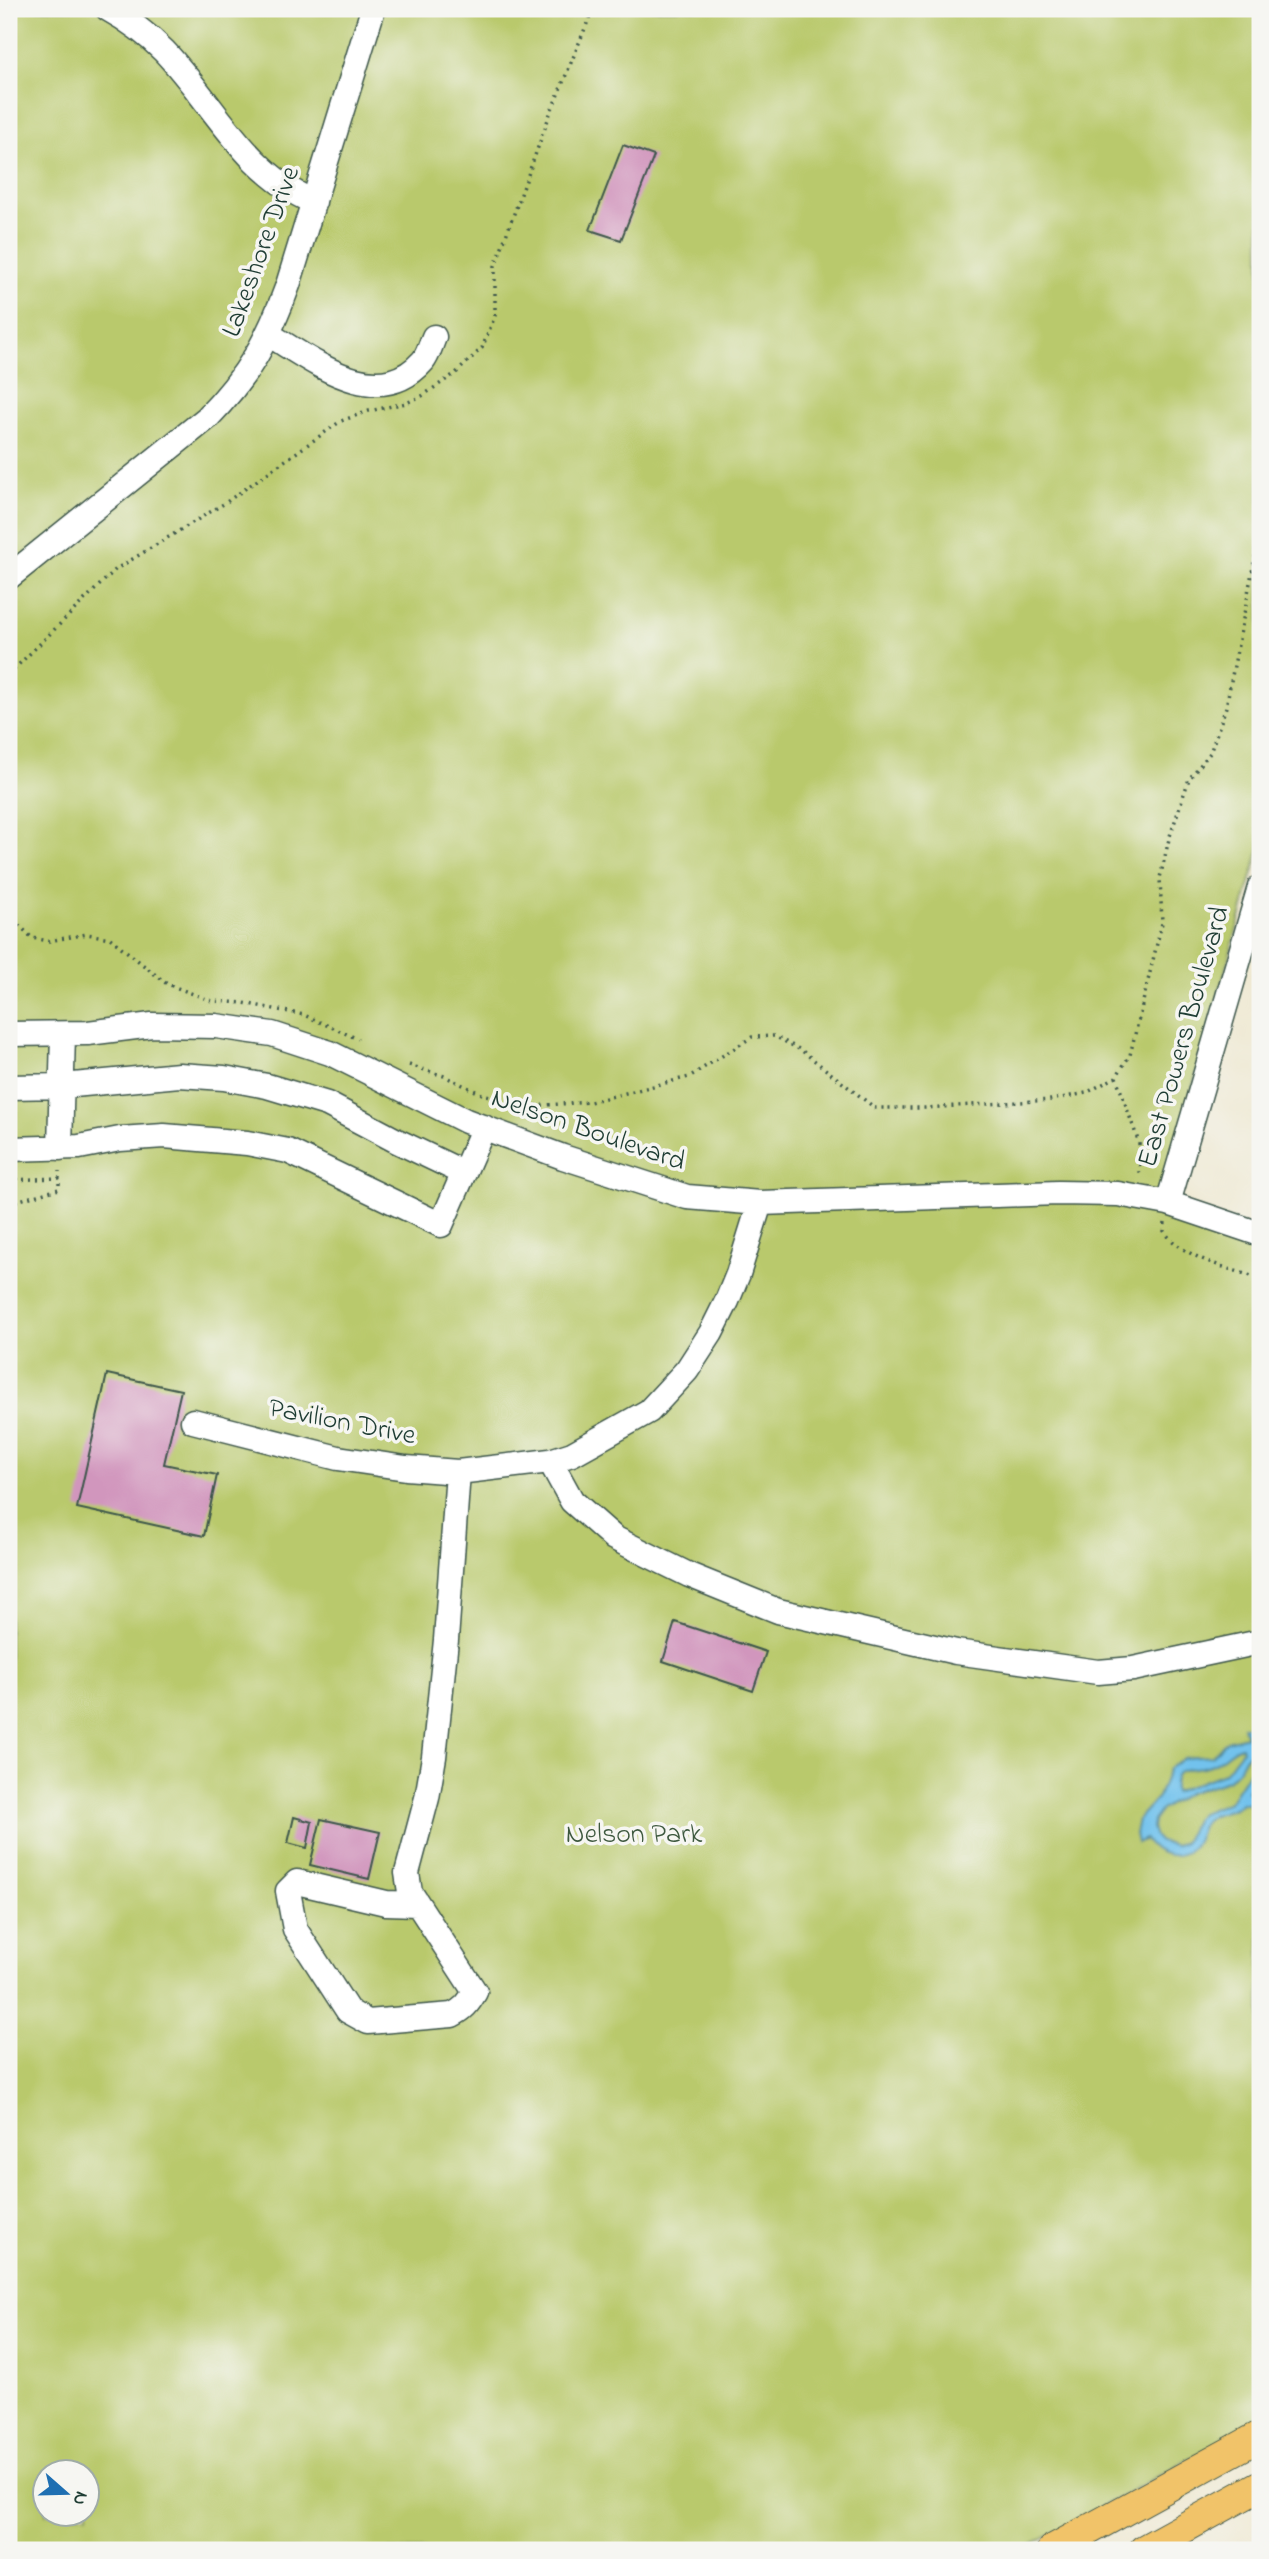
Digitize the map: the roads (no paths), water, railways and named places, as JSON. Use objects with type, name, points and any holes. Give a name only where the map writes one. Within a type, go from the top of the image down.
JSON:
[{"type":"main road","points":[[1052,2550],[1260,2436]]},
{"type":"main road","points":[[1144,2550],[1260,2486]]},
{"type":"street","points":[[108,9],[125,18],[164,50],[259,166],[288,189],[314,202]]},
{"type":"street","name":"Lakeshore Drive","points":[[9,576],[207,418],[232,393],[249,370],[268,334],[288,285],[373,9]]},
{"type":"street","points":[[268,334],[344,377],[383,384],[406,375],[424,360],[434,337]]},
{"type":"street","name":"East Powers Boulevard","points":[[1168,1203],[1260,887]]},
{"type":"street","name":"Nelson Boulevard","points":[[9,1034],[88,1033],[152,1025],[216,1026],[272,1034],[330,1053],[484,1127],[562,1157],[687,1197],[760,1203],[1090,1192],[1168,1203],[1260,1234]]},
{"type":"street","points":[[60,1148],[63,1034]]},
{"type":"street","points":[[9,1087],[63,1086],[179,1075],[267,1086],[327,1104],[464,1173]]},
{"type":"street","points":[[9,1149],[60,1148],[164,1136],[247,1143],[288,1151],[441,1225],[484,1127]]},
{"type":"street","name":"Pavilion Drive","points":[[193,1421],[365,1463],[458,1472],[550,1461],[572,1454],[649,1411],[672,1388],[711,1333],[727,1301],[760,1203]]},
{"type":"street","points":[[550,1461],[572,1501],[614,1538],[689,1575],[778,1611],[956,1652],[1098,1672],[1133,1669],[1260,1642]]},
{"type":"street","points":[[417,1903],[386,1903],[297,1882],[288,1891],[295,1930],[348,2011],[368,2022],[452,2015],[463,2010],[475,1992],[410,1892],[407,1873],[427,1798],[434,1757],[446,1640],[458,1472]]},
{"type":"water","points":[[1254,1724],[1260,1727],[1260,1743],[1246,1756],[1238,1770],[1228,1780],[1188,1793],[1161,1810],[1153,1821],[1152,1828],[1160,1842],[1174,1846],[1184,1842],[1196,1818],[1201,1813],[1229,1802],[1248,1773],[1260,1764],[1260,1777],[1256,1778],[1247,1791],[1250,1793],[1258,1789],[1260,1805],[1252,1809],[1248,1804],[1242,1803],[1211,1816],[1203,1824],[1195,1843],[1183,1853],[1162,1853],[1145,1839],[1137,1843],[1135,1834],[1138,1819],[1158,1797],[1169,1768],[1184,1758],[1211,1756],[1227,1741],[1246,1736],[1243,1727]],"holes":[[[1241,1746],[1242,1750],[1224,1773],[1174,1792],[1174,1782],[1180,1771],[1213,1764]]]},
{"type":"park label","name":"Nelson Park","points":[[634,1835]]}]
